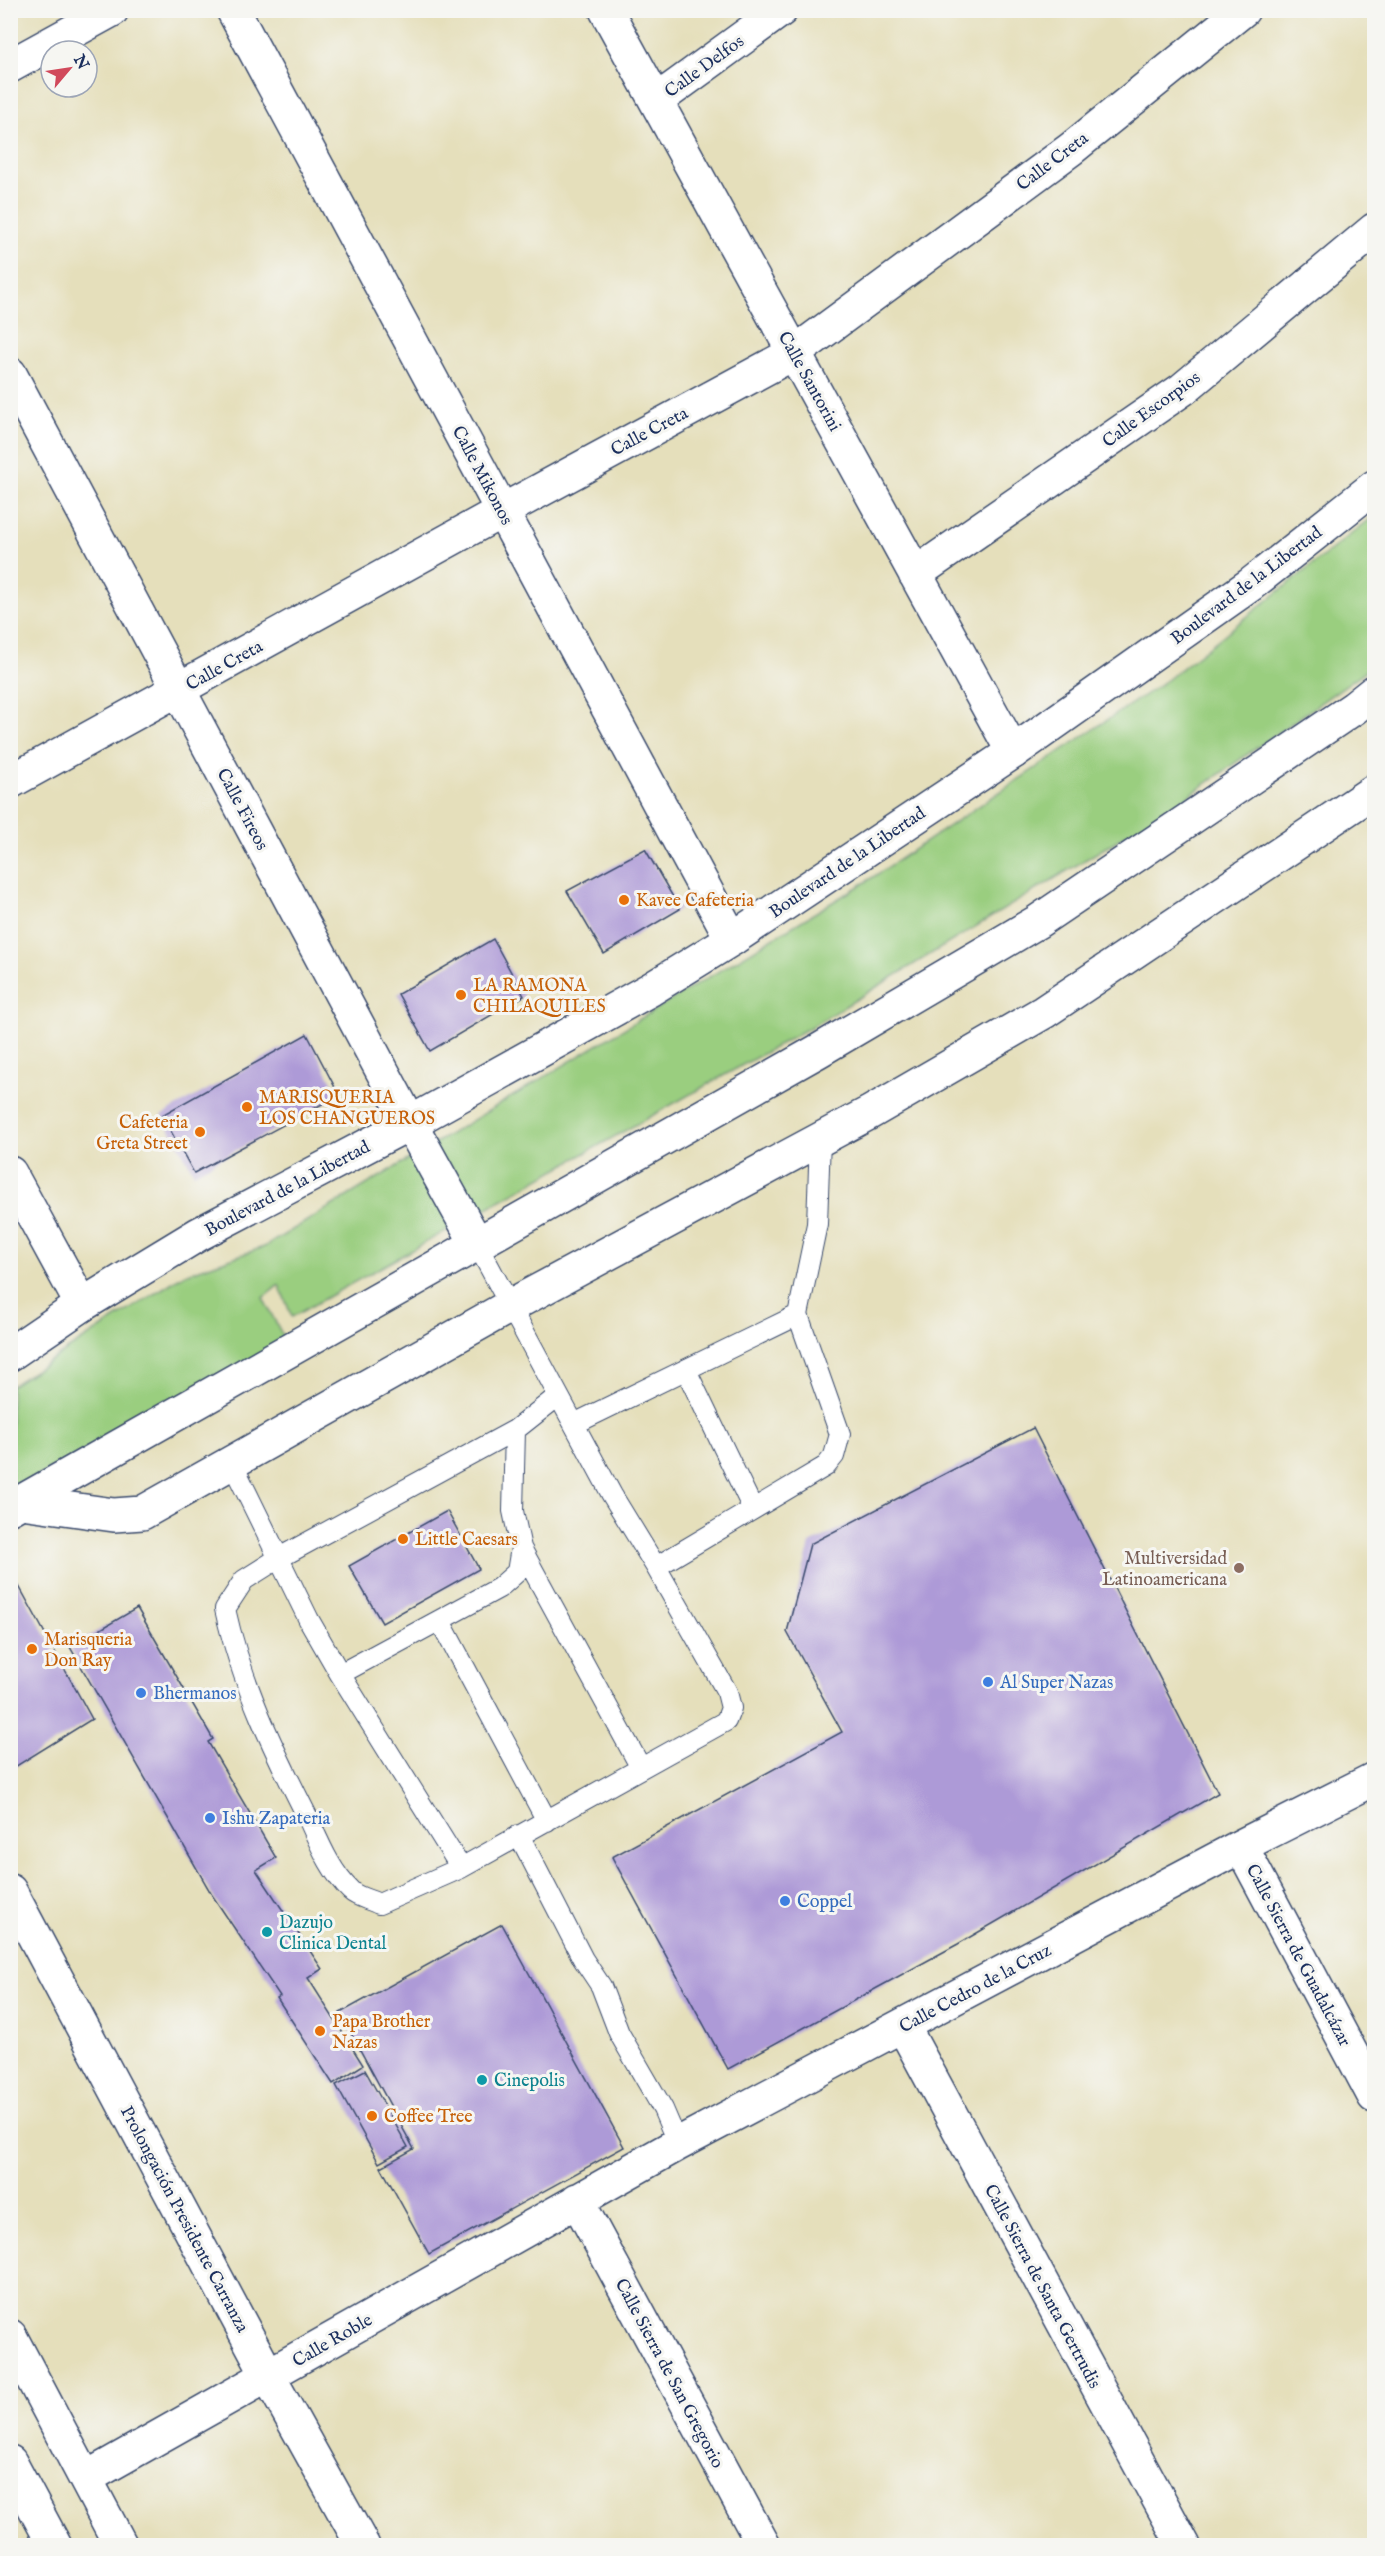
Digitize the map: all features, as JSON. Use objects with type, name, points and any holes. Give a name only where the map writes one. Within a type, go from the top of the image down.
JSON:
[{"type":"main road","points":[[10,66],[112,10]]},
{"type":"main road","name":"Calle Mikonos","points":[[233,10],[732,939]]},
{"type":"main road","name":"Calle Santorini","points":[[606,10],[1012,752]]},
{"type":"main road","name":"Calle Delfos","points":[[656,101],[781,10]]},
{"type":"main road","name":"Calle Creta","points":[[10,782],[794,352],[1071,149],[1243,10]]},
{"type":"main road","name":"Calle Escorpios","points":[[915,574],[1183,389],[1374,230]]},
{"type":"main road","name":"Calle Fireos","points":[[10,374],[410,1123],[477,1244]]},
{"type":"main road","name":"Boulevard de la Libertad","points":[[10,1354],[82,1305],[199,1234],[410,1123],[651,989],[732,939],[1012,752],[1250,585],[1374,487]]},
{"type":"main road","points":[[16,1505],[819,1051],[1037,922],[1354,708],[1374,692]]},
{"type":"main road","points":[[16,1505],[114,1515],[142,1513],[510,1306],[820,1139],[1044,1012],[1374,791]]},
{"type":"main road","points":[[10,1173],[82,1305]]},
{"type":"main road","name":"Calle Cedro de la Cruz","points":[[577,2200],[678,2144],[1240,1846],[1374,1779]]},
{"type":"main road","name":"Calle Sierra de Guadalcázar","points":[[1240,1846],[1374,2096]]},
{"type":"main road","name":"Prolongación Presidente Carranza","points":[[10,1891],[269,2377],[363,2546]]},
{"type":"main road","name":"Calle Sierra de Santa Gertrudis","points":[[903,2026],[1184,2546]]},
{"type":"main road","name":"Calle Roble","points":[[86,2478],[269,2377],[577,2200]]},
{"type":"main road","name":"Calle Sierra de San Gregorio","points":[[577,2200],[764,2546]]},
{"type":"main road","points":[[10,2336],[121,2546]]},
{"type":"main road","points":[[10,2462],[56,2546]]},
{"type":"lane","points":[[656,1567],[826,1466],[838,1446],[840,1434],[798,1315],[817,1224],[820,1139]]},
{"type":"lane","points":[[477,1244],[612,1495],[727,1692],[731,1708],[726,1721],[547,1821],[461,1868],[379,1904],[352,1893],[333,1868],[252,1700],[233,1648],[225,1609],[244,1580],[279,1558],[514,1430],[558,1396]]},
{"type":"lane","points":[[574,1424],[798,1315]]},
{"type":"lane","points":[[686,1370],[753,1509]]},
{"type":"lane","points":[[514,1430],[513,1510],[521,1548],[641,1768]]},
{"type":"lane","points":[[232,1463],[309,1620],[461,1868]]},
{"type":"lane","points":[[340,1674],[499,1588],[517,1572],[521,1548]]},
{"type":"lane","points":[[440,1621],[547,1821]]},
{"type":"lane","points":[[519,1835],[583,1959],[601,1986],[620,2033],[663,2109],[678,2144]]},
{"type":"green space","points":[[1374,516],[1374,665],[1180,802],[816,1024],[292,1317],[279,1285],[263,1298],[286,1342],[11,1491],[11,1386],[185,1274],[264,1247],[864,883],[1167,680]]},
{"type":"building","name":"Kavee Cafeteria","points":[[645,849],[680,909],[604,954],[567,891]]},
{"type":"building","name":"LA RAMONA CHILAQUILES","points":[[493,939],[524,996],[430,1051],[398,994]]},
{"type":"building","points":[[307,1034],[339,1095],[194,1173],[162,1115]]},
{"type":"building","name":"Al Super Nazas","points":[[1033,1428],[1218,1793],[958,1944],[728,2069],[612,1857],[842,1732],[787,1632],[810,1544]]},
{"type":"building","points":[[447,1511],[479,1569],[382,1623],[349,1566]]},
{"type":"building","name":"Marisqueria Don Ray","points":[[14,1577],[92,1719],[10,1770],[10,1579]]},
{"type":"building","points":[[137,1608],[213,1739],[208,1742],[276,1858],[256,1870],[322,1969],[308,1978],[363,2065],[333,2084],[277,1998],[280,1996],[212,1895],[70,1647]]},
{"type":"building","name":"Cinepolis","points":[[502,1924],[624,2147],[429,2254],[381,2167],[414,2149],[340,2013]]},
{"type":"building","name":"Coffee Tree","points":[[365,2070],[408,2147],[379,2163],[336,2085]]},
{"type":"place","name":"Kavee Cafeteria","points":[[624,900]]},
{"type":"place","name":"LA RAMONA CHILAQUILES","points":[[461,995]]},
{"type":"place","name":"MARISQUERIA LOS CHANGUEROS","points":[[247,1107]]},
{"type":"place","name":"Cafeteria Greta Street","points":[[200,1132]]},
{"type":"place","name":"Little Caesars","points":[[403,1539]]},
{"type":"place","name":"Multiversidad Latinoamericana","points":[[1239,1568]]},
{"type":"place","name":"Marisqueria Don Ray","points":[[32,1649]]},
{"type":"place","name":"Al Super Nazas","points":[[988,1682]]},
{"type":"place","name":"Bhermanos","points":[[141,1693]]},
{"type":"place","name":"Ishu Zapateria","points":[[210,1818]]},
{"type":"place","name":"Coppel","points":[[785,1901]]},
{"type":"place","name":"Dazujo Clinica Dental","points":[[267,1932]]},
{"type":"place","name":"Papa Brother Nazas","points":[[320,2031]]},
{"type":"place","name":"Cinepolis","points":[[482,2080]]},
{"type":"place","name":"Coffee Tree","points":[[372,2116]]}]
